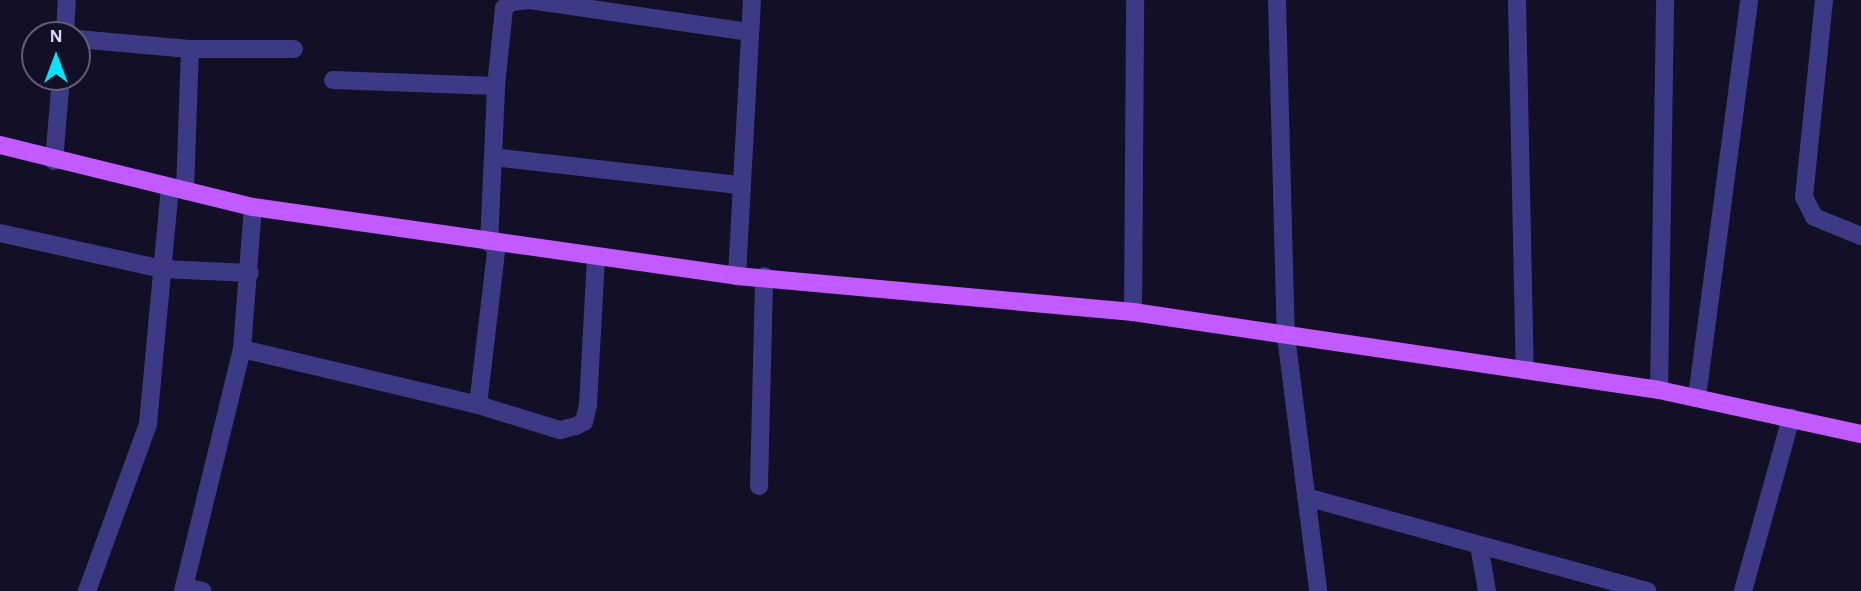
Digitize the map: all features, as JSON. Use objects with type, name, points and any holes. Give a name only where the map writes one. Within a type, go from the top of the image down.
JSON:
[{"type":"main road","points":[[0,145],[54,161],[253,207],[737,276],[764,276],[1133,312],[1659,390],[1861,434]]},
{"type":"street","points":[[66,21],[67,0]]},
{"type":"street","points":[[478,405],[493,243],[496,86],[504,8],[511,2],[530,0],[750,32]]},
{"type":"street","points":[[737,276],[752,0]]},
{"type":"street","points":[[1133,312],[1135,0]]},
{"type":"street","points":[[1277,0],[1286,336],[1318,591]]},
{"type":"street","points":[[1517,0],[1525,370]]},
{"type":"street","points":[[1659,390],[1665,0]]},
{"type":"street","points":[[1697,397],[1749,0]]},
{"type":"street","points":[[1824,0],[1804,197],[1814,218],[1861,236]]},
{"type":"street","points":[[91,40],[190,48],[293,49]]},
{"type":"street","points":[[87,591],[148,424],[163,270],[178,189],[190,48]]},
{"type":"street","points":[[333,80],[496,86]]},
{"type":"street","points":[[54,161],[60,91]]},
{"type":"street","points":[[493,157],[740,185]]},
{"type":"street","points":[[203,591],[184,589],[242,349],[250,273],[253,207]]},
{"type":"street","points":[[0,233],[163,270],[250,273]]},
{"type":"street","points":[[242,349],[478,405],[560,430],[584,422],[596,257]]},
{"type":"street","points":[[759,486],[764,276]]},
{"type":"street","points":[[1743,591],[1791,418]]},
{"type":"street","points":[[1306,497],[1647,591]]},
{"type":"street","points":[[1479,545],[1487,591]]}]
